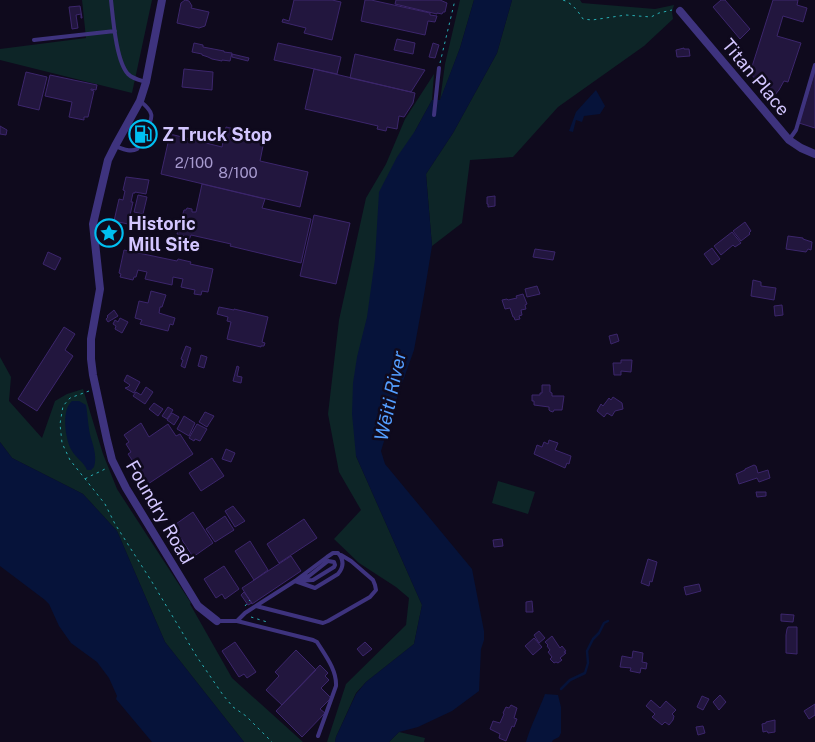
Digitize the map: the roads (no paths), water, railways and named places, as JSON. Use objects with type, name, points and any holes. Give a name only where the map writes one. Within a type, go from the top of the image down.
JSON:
[{"type":"street","name":"Foundry Road","points":[[162,0],[146,82],[140,101],[108,160],[94,224],[100,289],[91,339],[91,359],[112,460],[126,488],[198,606],[217,621]]},
{"type":"street","name":"Titan Place","points":[[680,10],[789,140],[800,148],[815,154]]},
{"type":"lane","points":[[111,0],[115,31],[124,69],[132,77],[146,82]]},
{"type":"lane","points":[[34,40],[115,31]]},
{"type":"lane","points":[[789,140],[796,130],[815,65]]},
{"type":"lane","points":[[434,116],[439,68]]},
{"type":"lane","points":[[115,146],[131,151],[136,149],[152,120],[148,106],[140,101]]},
{"type":"lane","points":[[237,621],[245,613],[333,554],[339,554],[351,562],[373,580],[376,585],[376,590],[370,597],[323,623],[256,606]]},
{"type":"lane","points":[[295,581],[315,588],[338,574],[343,565],[339,554]]},
{"type":"lane","points":[[328,561],[335,563],[334,567],[313,580],[295,581],[309,576],[328,561]]},
{"type":"lane","points":[[217,621],[237,621],[317,642],[334,671],[336,680],[336,686],[318,736]]},
{"type":"water","name":"Wēiti River","points":[[474,0],[512,0],[497,53],[453,133],[426,174],[432,246],[414,350],[381,451],[385,464],[472,569],[484,631],[479,691],[452,711],[418,727],[399,732],[389,742],[335,742],[356,694],[366,682],[414,644],[422,605],[356,456],[352,414],[353,383],[367,317],[375,259],[379,192],[397,157],[415,131],[432,100],[440,100],[460,48]]},
{"type":"water","points":[[596,90],[605,106],[600,114],[584,116],[582,122],[576,120],[573,132],[569,131],[576,112]]},
{"type":"water","points":[[72,401],[79,401],[86,405],[95,456],[94,467],[91,470],[87,470],[67,440],[65,418],[66,411]]},
{"type":"water","points":[[0,442],[12,458],[83,494],[117,531],[165,642],[244,742],[152,742],[116,699],[117,696],[109,678],[97,662],[71,643],[59,626],[49,604],[0,566]]},
{"type":"water","points":[[545,694],[558,695],[561,707],[561,733],[552,742],[526,742],[530,730]]},
{"type":"waterway","points":[[561,689],[570,680],[585,673],[588,663],[587,651],[604,623],[608,621]]},
{"type":"place","name":"Z Truck Stop","points":[[143,134]]},
{"type":"place","name":"Historic Mill Site","points":[[109,233]]}]
